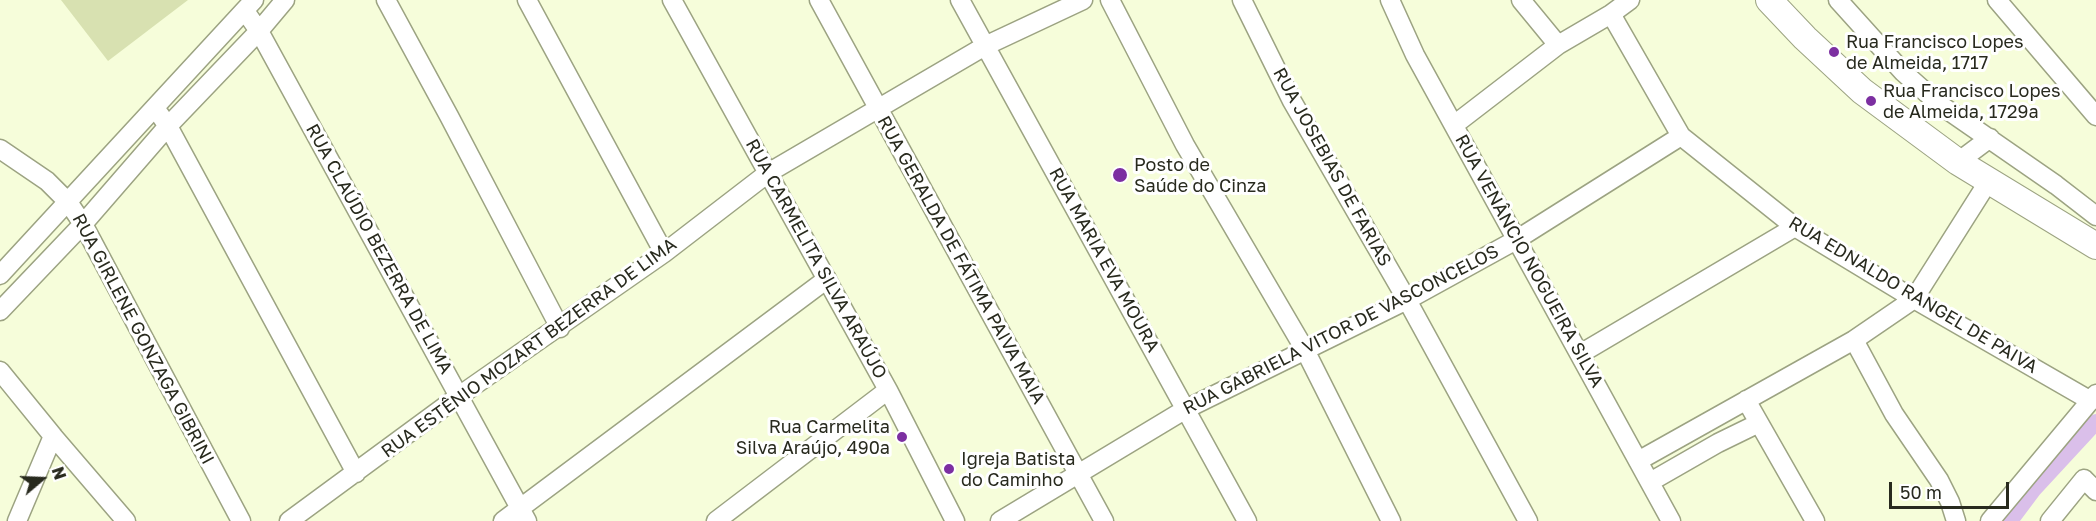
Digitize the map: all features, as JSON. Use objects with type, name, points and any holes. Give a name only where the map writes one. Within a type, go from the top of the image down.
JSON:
[{"type":"main road","points":[[1769,0],[1805,38],[1862,91],[1988,182],[2096,246]]},
{"type":"street","points":[[0,311],[83,224],[168,126],[259,31],[285,0]]},
{"type":"street","points":[[386,0],[560,328]]},
{"type":"street","points":[[527,0],[664,253]]},
{"type":"street","name":"RUA CARMELITA SILVA ARAÚJO","points":[[672,0],[888,390],[955,521]]},
{"type":"street","name":"RUA GERALDA DE FÁTIMA PAIVA MAIA","points":[[819,0],[1104,521]]},
{"type":"street","name":"RUA MARIA EVA MOURA","points":[[960,0],[1247,521]]},
{"type":"street","name":"RUA ESTÊNIO MOZART BEZERRA DE LIMA","points":[[289,521],[459,396],[560,328],[664,253],[768,173],[985,45],[1083,0]]},
{"type":"street","points":[[1110,0],[1185,146],[1305,350],[1391,521]]},
{"type":"street","name":"RUA JOSEBIAS DE FARIAS","points":[[1242,0],[1292,101],[1407,300],[1528,521]]},
{"type":"street","name":"RUA VENÂNCIO NOGUEIRA SILVA","points":[[1390,0],[1415,55],[1671,521]]},
{"type":"street","points":[[1521,0],[1558,45]]},
{"type":"street","points":[[1454,125],[1558,45],[1611,14],[1630,0]]},
{"type":"street","points":[[1838,0],[1904,72],[1939,104],[1990,138],[2096,216]]},
{"type":"street","points":[[1997,0],[2096,116]]},
{"type":"street","points":[[0,275],[249,5]]},
{"type":"street","name":"RUA CLAÚDIO BEZERRA DE LIMA","points":[[249,5],[259,31],[523,515]]},
{"type":"street","name":"RUA EDNALDO RANGEL DE PAIVA","points":[[1611,14],[1681,136],[1795,227],[1914,299],[2093,398]]},
{"type":"street","points":[[155,108],[168,126],[356,473]]},
{"type":"street","name":"RUA GABRIELA VITOR DE VASCONCELOS","points":[[1000,521],[1185,409],[1407,300],[1516,240],[1681,136]]},
{"type":"street","points":[[1958,162],[1990,138]]},
{"type":"street","name":"RUA GIRLENE GONZAGA GIBRINI","points":[[0,149],[47,181],[68,202],[83,224],[241,521]]},
{"type":"street","points":[[1638,461],[1854,340],[1914,299],[1988,182]]},
{"type":"street","points":[[1580,354],[1795,227]]},
{"type":"street","points":[[503,521],[523,515],[827,279]]},
{"type":"street","points":[[1854,340],[1894,414],[1939,480],[1956,521]]},
{"type":"street","points":[[0,371],[52,436],[126,521]]},
{"type":"street","points":[[716,521],[888,390]]},
{"type":"street","points":[[1990,521],[2093,398]]},
{"type":"street","points":[[1746,400],[1815,521]]},
{"type":"street","points":[[1650,482],[1718,442],[1759,423]]},
{"type":"street","points":[[18,521],[52,436]]},
{"type":"street","points":[[2050,521],[2090,485]]},
{"type":"green space","points":[[61,0],[188,0],[108,61]]},
{"type":"waterway","points":[[2010,521],[2034,489],[2096,422]]},
{"type":"place","name":"Rua Francisco Lopes de Almeida, 1717","points":[[1834,52]]},
{"type":"place","name":"Rua Francisco Lopes de Almeida, 1729a","points":[[1871,101]]},
{"type":"place","name":"Posto de Saúde do Cinza","points":[[1120,175]]},
{"type":"place","name":"Rua Carmelita Silva Araújo, 490a","points":[[902,437]]},
{"type":"place","name":"Igreja Batista do Caminho","points":[[949,469]]}]
